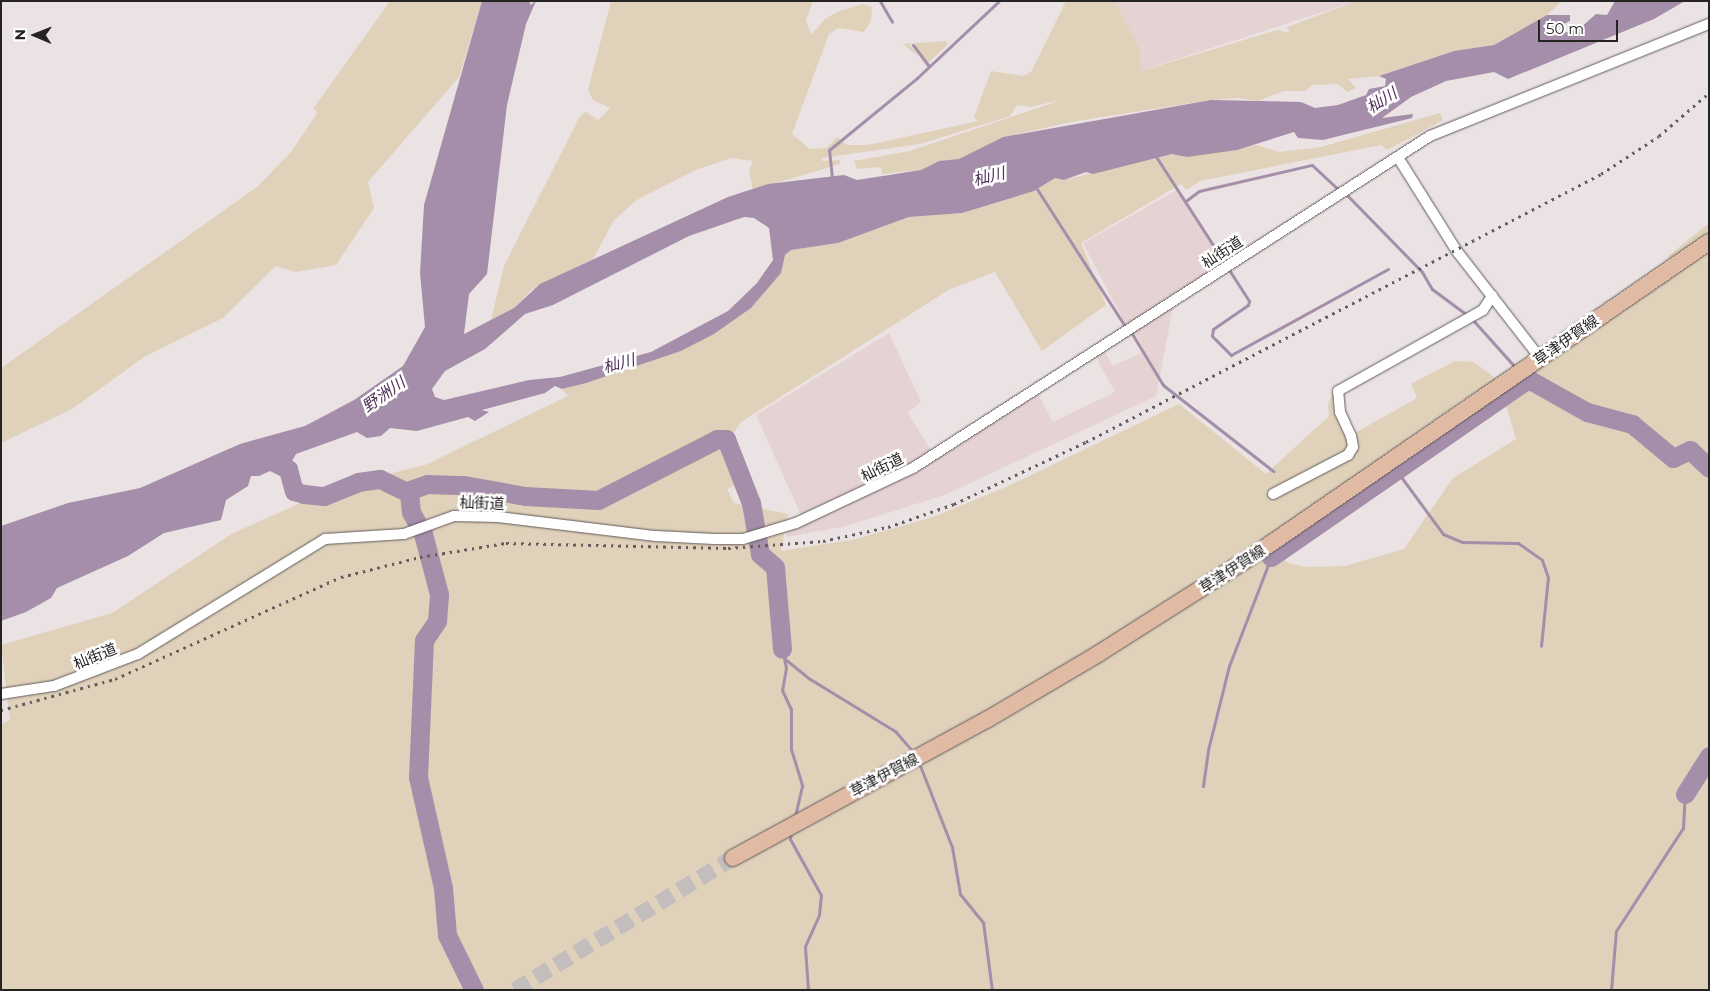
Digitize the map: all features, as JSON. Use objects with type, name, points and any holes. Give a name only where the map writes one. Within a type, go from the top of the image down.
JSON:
[{"type":"main road","name":"草津伊賀線","points":[[733,858],[988,719],[1098,654],[1260,551],[1709,242]]},
{"type":"street","name":"杣街道","points":[[1,694],[54,686],[138,654],[325,539],[404,534],[454,516],[498,517],[656,536],[714,539],[753,537],[796,523],[913,468],[1399,159],[1430,136],[1709,24]]},
{"type":"street","points":[[1399,159],[1456,250],[1540,358]]},
{"type":"street","points":[[1272,494],[1348,455],[1353,447],[1351,436],[1340,412],[1338,391],[1483,310],[1492,296]]},
{"type":"shaded area","points":[[390,1],[482,1],[459,77],[368,182],[374,208],[336,265],[295,272],[276,266],[223,318],[144,357],[72,409],[1,443],[1,368],[257,187],[291,152],[318,112],[313,109]]},
{"type":"shaded area","points":[[611,1],[813,1],[806,20],[811,35],[825,19],[839,11],[863,4],[872,7],[871,21],[864,32],[838,28],[829,34],[792,134],[810,149],[827,148],[837,137],[847,145],[868,145],[978,121],[974,117],[991,71],[1023,76],[1031,72],[1066,1],[1115,1],[1139,47],[1141,71],[1277,30],[1290,33],[1287,27],[1357,1],[1562,1],[1547,15],[1494,45],[1454,51],[1379,76],[1348,79],[1356,88],[1348,92],[1337,84],[1312,85],[1305,91],[1284,91],[1258,101],[1239,98],[1211,100],[1071,122],[1003,137],[959,160],[939,161],[921,170],[882,174],[881,167],[857,169],[854,161],[910,151],[1061,100],[1030,107],[1017,105],[1010,116],[920,144],[822,158],[822,161],[840,160],[840,164],[753,190],[749,171],[753,161],[731,158],[693,171],[637,200],[614,220],[593,259],[531,290],[514,308],[491,320],[504,266],[580,116],[586,112],[598,120],[610,108],[593,100],[588,90]]},
{"type":"shaded area","points":[[1115,1],[1357,1],[1140,71],[1139,47]]},
{"type":"shaded area","points":[[946,41],[948,44],[928,63],[914,44],[910,45],[919,57],[903,44]]},
{"type":"shaded area","points":[[1440,113],[1443,120],[1387,150],[1381,145],[1200,181],[1187,190],[1181,184],[1081,243],[1106,305],[1042,351],[995,272],[950,289],[741,422],[723,448],[742,481],[727,489],[734,503],[788,514],[781,551],[856,539],[933,517],[1006,487],[1179,404],[1266,474],[1329,416],[1328,404],[1332,394],[1353,434],[1417,398],[1411,384],[1455,361],[1474,362],[1507,387],[1531,374],[1709,250],[1709,990],[1,990],[1,724],[10,720],[1,645],[112,613],[233,533],[339,486],[425,465],[568,396],[562,389],[681,351],[714,334],[751,308],[781,273],[785,254],[791,250],[838,243],[909,217],[962,213],[1034,191],[1055,178],[1064,180],[1173,154],[1187,157],[1257,145],[1279,152],[1321,147]],"holes":[[[1476,391],[1507,408],[1516,439],[1453,478],[1404,549],[1345,566],[1307,567],[1288,563],[1263,541]]]},
{"type":"shaded area","points":[[1177,190],[1225,264],[1126,326],[1083,243]]},
{"type":"shaded area","points":[[1709,223],[1709,232],[1673,258],[1667,257]]},
{"type":"shaded area","points":[[1173,307],[1156,396],[947,494],[847,526],[787,537],[786,531],[916,471],[1037,392],[1053,422],[1115,392],[1095,356],[1104,350],[1113,366],[1145,351],[1134,332]]},
{"type":"shaded area","points":[[889,333],[921,402],[908,413],[932,452],[912,466],[801,515],[756,415]]},
{"type":"water","points":[[482,1],[530,1],[530,5],[536,1],[526,24],[507,105],[487,274],[469,294],[464,334],[514,308],[540,284],[728,197],[768,184],[844,175],[857,180],[921,170],[939,161],[959,159],[1003,137],[1211,100],[1301,102],[1315,108],[1338,105],[1366,95],[1369,89],[1385,86],[1386,79],[1379,76],[1454,51],[1494,45],[1547,15],[1570,15],[1570,21],[1549,32],[1551,36],[1579,29],[1596,14],[1607,15],[1615,1],[1685,1],[1654,19],[1508,79],[1494,72],[1446,81],[1411,97],[1382,118],[1413,114],[1412,118],[1323,140],[1298,138],[1294,132],[1237,150],[1187,157],[1172,154],[1093,174],[1086,172],[1064,180],[1055,178],[1034,191],[962,213],[909,217],[838,243],[791,250],[785,255],[781,273],[751,308],[714,334],[681,351],[586,383],[562,389],[555,386],[545,393],[482,410],[489,412],[475,421],[468,417],[417,431],[390,428],[381,436],[367,438],[357,432],[296,454],[292,461],[259,476],[251,476],[248,486],[226,500],[221,520],[164,533],[128,556],[57,588],[51,598],[26,612],[1,621],[1,526],[68,503],[140,488],[240,444],[305,426],[354,400],[403,366],[425,327],[420,273],[424,205]],"holes":[[[744,217],[754,218],[769,228],[773,260],[757,283],[728,311],[651,352],[560,377],[529,380],[444,400],[435,397],[432,389],[445,371],[485,349],[525,314],[553,305],[689,236]]]},
{"type":"waterway","points":[[880,1],[892,22]]},
{"type":"waterway","points":[[832,178],[829,150],[917,78],[999,1]]},
{"type":"waterway","points":[[913,45],[929,66]]},
{"type":"waterway","points":[[1155,155],[1249,301],[1248,305],[1213,329],[1212,336],[1231,355],[1388,269]]},
{"type":"waterway","points":[[1187,200],[1199,191],[1312,165],[1340,191]]},
{"type":"waterway","points":[[1035,186],[1126,328]]},
{"type":"waterway","points":[[1345,193],[1422,272],[1432,289],[1467,315]]},
{"type":"waterway","points":[[1472,319],[1516,368]]},
{"type":"waterway","points":[[1131,332],[1163,385],[1273,471]]},
{"type":"waterway","points":[[1271,557],[1528,379],[1587,412],[1632,424],[1673,458],[1690,450],[1709,468]]},
{"type":"waterway","points":[[407,491],[427,484],[464,485],[525,496],[598,500],[717,439],[726,439],[751,503],[760,554],[775,567],[782,649]]},
{"type":"waterway","points":[[256,459],[272,461],[288,469],[294,491],[304,494],[324,496],[358,482],[380,479],[409,493],[411,512],[423,534],[439,594],[437,621],[424,640],[418,777],[443,888],[447,935],[474,990]]},
{"type":"waterway","points":[[1396,470],[1443,534],[1462,542],[1518,543],[1542,560],[1548,577],[1541,646]]},
{"type":"waterway","points":[[1203,786],[1208,750],[1229,666],[1271,557]]},
{"type":"waterway","points":[[782,649],[786,668],[782,690],[791,709],[791,749],[802,786],[795,817]]},
{"type":"waterway","points":[[785,659],[810,679],[895,731],[914,753]]},
{"type":"waterway","points":[[1685,794],[1709,756]]},
{"type":"waterway","points":[[919,763],[952,847],[960,894],[983,922],[992,990]]},
{"type":"waterway","points":[[1611,990],[1616,931],[1683,828],[1685,794]]},
{"type":"waterway","points":[[791,833],[790,839],[821,895],[819,915],[805,947],[808,990]]},
{"type":"tunnel","points":[[515,990],[733,858]]},
{"type":"railway","points":[[1,710],[115,679],[341,577],[420,557],[506,543],[728,548],[823,541],[888,527],[954,504],[1086,442],[1601,174],[1659,136],[1709,93]]},
{"type":"water label","name":"杣川","points":[[1382,101]]},
{"type":"water label","name":"杣川","points":[[989,177]]},
{"type":"water label","name":"杣川","points":[[619,364]]},
{"type":"water label","name":"野洲川","points":[[384,395]]}]
